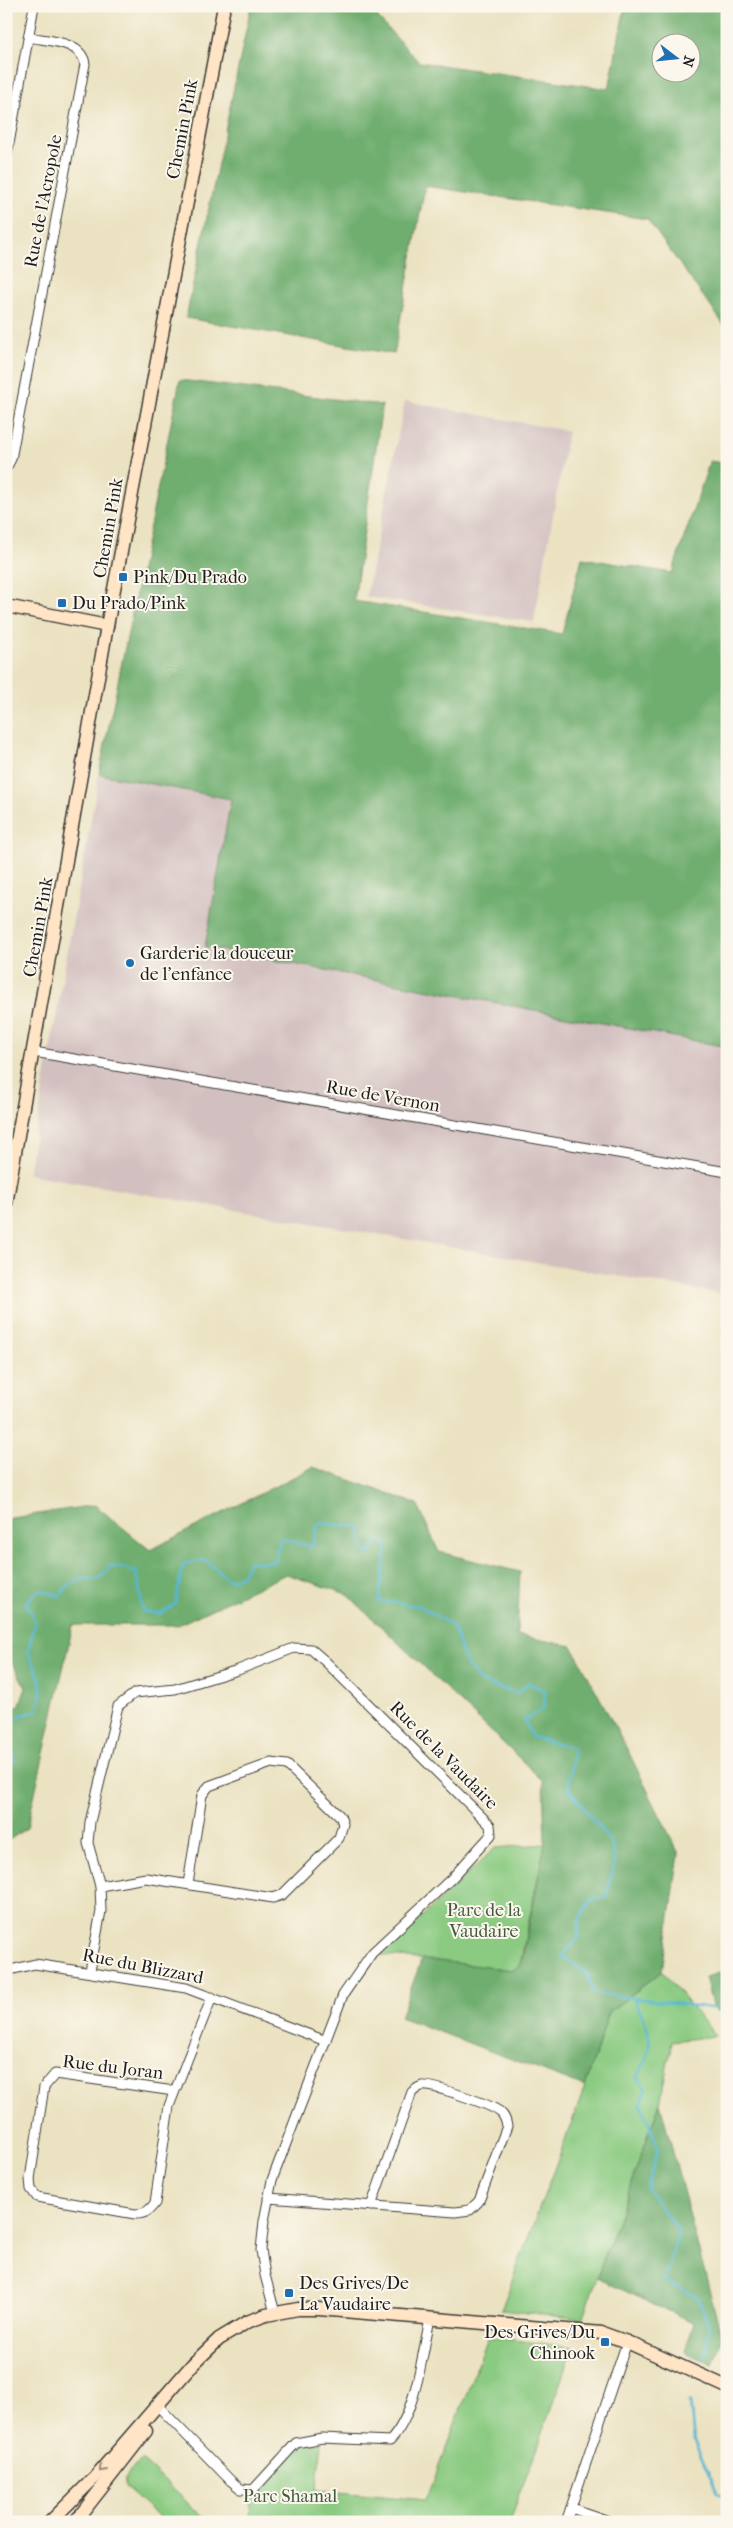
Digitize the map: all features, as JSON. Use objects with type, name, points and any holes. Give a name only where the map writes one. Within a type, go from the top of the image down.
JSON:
[{"type":"main road","name":"Chemin Pink","points":[[6,1204],[107,626],[224,6]]},
{"type":"main road","points":[[6,606],[107,626]]},
{"type":"main road","points":[[50,2522],[71,2502],[219,2339],[248,2322],[275,2313],[319,2308],[602,2333],[627,2342],[727,2387]]},
{"type":"main road","points":[[74,2522],[150,2426],[158,2406]]},
{"type":"street","points":[[6,160],[34,6]]},
{"type":"street","name":"Rue de l'Acropole","points":[[6,468],[11,459],[85,64],[81,52],[68,45],[29,37]]},
{"type":"street","points":[[6,101],[17,104]]},
{"type":"street","name":"Rue de Vernon","points":[[34,1052],[727,1172]]},
{"type":"street","name":"Rue de la Vaudaire","points":[[90,1971],[101,1912],[100,1886],[88,1843],[90,1822],[118,1706],[134,1693],[175,1689],[238,1670],[294,1648],[311,1650],[326,1662],[490,1824],[491,1835],[452,1878],[372,1953],[343,1995],[278,2162],[268,2198],[262,2240],[262,2261],[275,2313]]},
{"type":"street","points":[[100,1886],[146,1878],[273,1898],[282,1895],[339,1838],[343,1824],[340,1816],[287,1765],[271,1762],[208,1786],[202,1795],[188,1884]]},
{"type":"street","name":"Rue du Blizzard","points":[[6,1971],[35,1964],[90,1971],[186,1988],[326,2041]]},
{"type":"street","name":"Rue du Joran","points":[[174,2091],[55,2074],[44,2087],[30,2179],[31,2189],[36,2197],[135,2214],[143,2214],[150,2210],[155,2203],[169,2106],[212,1997]]},
{"type":"street","points":[[268,2198],[371,2206],[455,2212],[470,2210],[479,2201],[507,2126],[506,2119],[500,2112],[455,2093],[431,2086],[420,2086],[412,2092],[371,2206]]},
{"type":"street","points":[[158,2406],[231,2481],[241,2489],[253,2490],[296,2443],[322,2438],[390,2441],[398,2433],[418,2380],[430,2319]]},
{"type":"street","points":[[566,2522],[627,2342]]},
{"type":"street","points":[[570,2508],[612,2522]]},
{"type":"shaded area","points":[[405,401],[568,431],[534,622],[366,597]]},
{"type":"shaded area","points":[[99,774],[231,799],[205,947],[727,1047],[727,1295],[28,1174]]},
{"type":"green space","points":[[251,6],[367,6],[419,62],[609,89],[625,6],[727,6],[727,329],[647,219],[425,186],[394,354],[186,318]]},
{"type":"green space","points":[[180,380],[382,405],[354,601],[562,634],[582,558],[672,573],[710,461],[727,464],[727,1047],[205,947],[231,799],[99,774]]},
{"type":"green space","points":[[313,1467],[417,1504],[439,1552],[520,1572],[517,1635],[572,1646],[628,1751],[679,1854],[662,1971],[609,2012],[585,2087],[400,2017],[422,1959],[513,1970],[521,1965],[545,1844],[543,1781],[347,1594],[286,1574],[178,1625],[73,1625],[27,1828],[6,1842],[6,1711],[19,1706],[26,1688],[10,1659],[6,1658],[6,1519],[95,1505],[150,1550]]},
{"type":"green space","name":"Parc de la Vaudaire","points":[[545,1844],[519,1968],[513,1970],[381,1955],[495,1848]]},
{"type":"green space","points":[[662,1971],[716,2036],[672,2041],[660,2103],[582,2319],[501,2310],[585,2087],[609,2012]]},
{"type":"green space","points":[[727,1971],[727,2014],[713,2009],[705,1977]]},
{"type":"green space","points":[[660,2103],[722,2338],[713,2364],[685,2352],[694,2323],[597,2278]]},
{"type":"green space","name":"Parc Shamal","points":[[488,2337],[573,2347],[510,2522],[250,2522],[251,2499],[300,2448],[308,2443],[322,2443],[316,2490],[426,2500]]},
{"type":"green space","points":[[142,2460],[208,2522],[165,2522],[126,2487],[126,2478],[130,2470]]},
{"type":"waterway","points":[[6,1769],[14,1760],[9,1727],[15,1717],[37,1711],[41,1694],[40,1680],[28,1652],[35,1622],[26,1602],[39,1590],[60,1596],[67,1586],[72,1583],[82,1579],[99,1579],[111,1566],[136,1571],[143,1611],[159,1614],[175,1605],[183,1564],[205,1560],[229,1580],[242,1576],[248,1562],[274,1562],[281,1538],[312,1547],[318,1523],[360,1527],[362,1547],[369,1555],[376,1541],[387,1543],[379,1601],[420,1606],[453,1626],[466,1664],[481,1682],[517,1693],[528,1683],[545,1691],[544,1708],[524,1720],[532,1737],[574,1748],[568,1788],[611,1842],[615,1862],[606,1897],[592,1899],[578,1923],[579,1938],[562,1956],[588,1974],[593,1993],[719,2009],[727,2008]]},
{"type":"waterway","points":[[634,1999],[649,2037],[647,2054],[638,2077],[646,2090],[641,2104],[658,2147],[647,2189],[679,2232],[664,2281],[698,2297],[709,2325],[705,2357]]},
{"type":"waterway","points":[[690,2401],[694,2441],[717,2492],[727,2497]]},
{"type":"place","name":"Pink/Du Prado","points":[[123,577]]},
{"type":"place","name":"Du Prado/Pink","points":[[62,603]]},
{"type":"place","name":"Garderie la douceur de l'enfance","points":[[130,963]]},
{"type":"place","name":"Des Grives/De La Vaudaire","points":[[289,2293]]},
{"type":"place","name":"Des Grives/Du Chinook","points":[[605,2342]]}]
